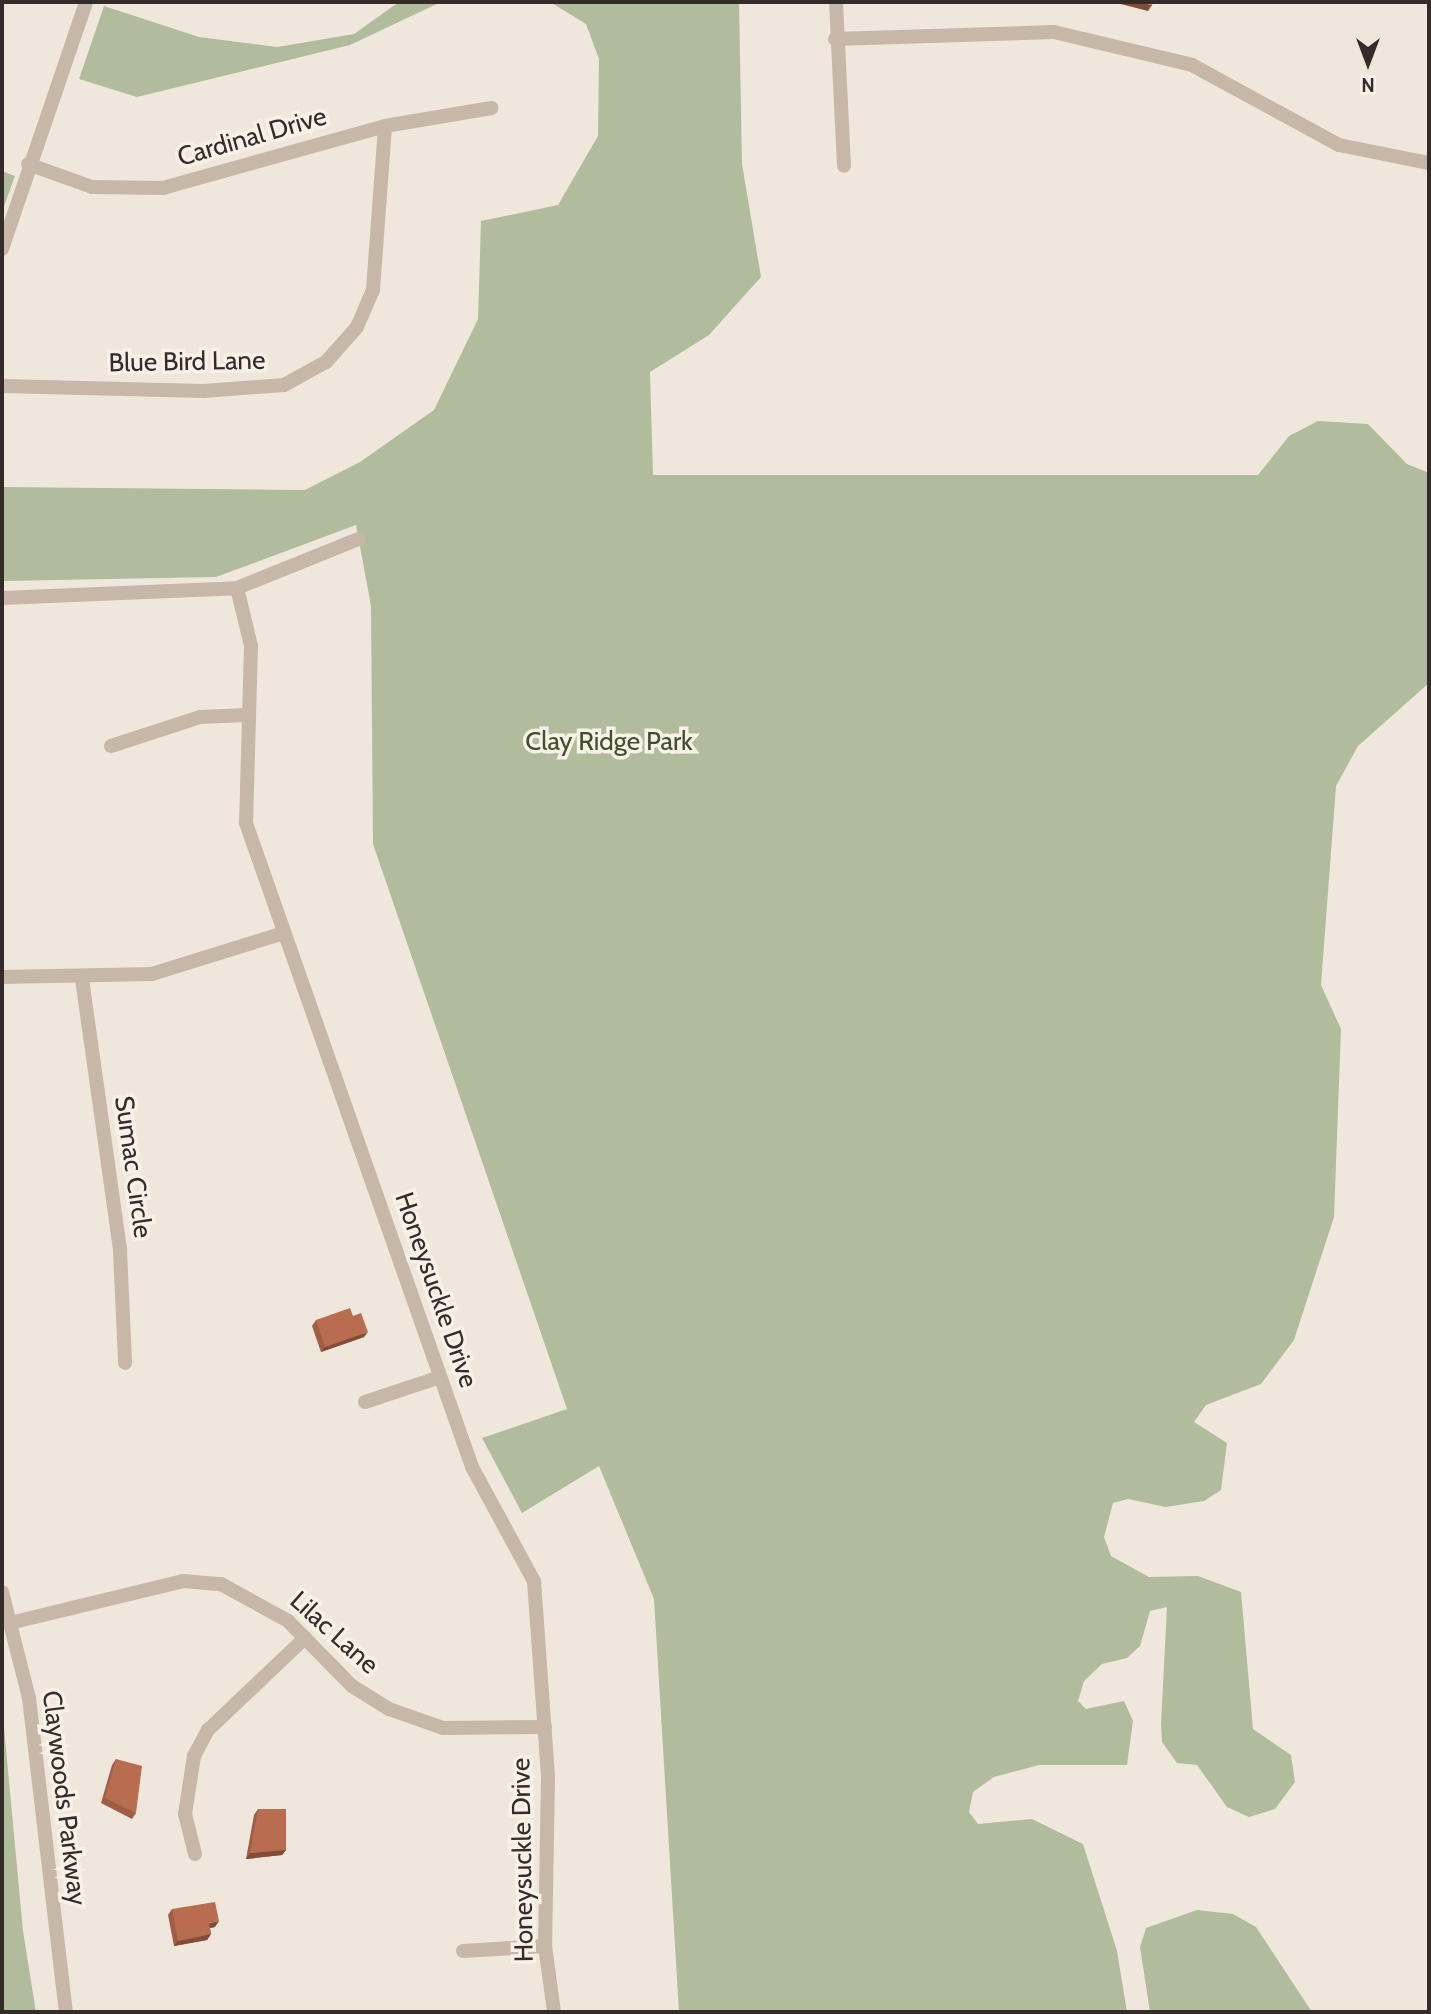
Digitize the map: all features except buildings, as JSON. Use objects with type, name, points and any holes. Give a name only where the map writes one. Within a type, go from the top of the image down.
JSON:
[{"type":"street","points":[[2,249],[28,164],[86,2]]},
{"type":"street","points":[[836,2],[835,39],[844,166]]},
{"type":"street","points":[[835,39],[1054,32],[1192,65],[1339,145],[1429,163]]},
{"type":"street","name":"Cardinal Drive","points":[[28,164],[92,187],[163,188],[385,126],[491,108]]},
{"type":"street","name":"Blue Bird Lane","points":[[2,386],[257,387],[284,385],[326,362],[356,327],[373,290],[385,126]]},
{"type":"street","points":[[2,598],[237,588],[359,539]]},
{"type":"street","name":"Honeysuckle Drive","points":[[237,588],[251,646],[246,823],[472,1467],[534,1581],[545,1727],[545,1946],[554,2012]]},
{"type":"street","points":[[111,746],[200,717],[247,715]]},
{"type":"street","points":[[2,977],[82,979],[152,974],[285,933]]},
{"type":"street","name":"Sumac Circle","points":[[82,979],[120,1251],[125,1363]]},
{"type":"street","points":[[365,1402],[440,1377]]},
{"type":"street","name":"Lilac Lane","points":[[10,1623],[183,1581],[221,1584],[255,1597],[305,1638],[352,1686],[389,1709],[443,1728],[545,1727]]},
{"type":"street","name":"Claywoods Parkway","points":[[2,1592],[29,1698],[65,2012]]},
{"type":"street","points":[[195,1854],[185,1814],[194,1756],[208,1730],[305,1638]]},
{"type":"street","points":[[463,1951],[545,1946]]},
{"type":"green space","points":[[399,2],[441,2],[350,45],[137,97],[79,79],[104,6],[199,37],[277,47],[354,34]]},
{"type":"green space","name":"Clay Ridge Park","points":[[550,2],[739,2],[742,164],[761,277],[709,335],[650,372],[653,475],[1258,475],[1289,436],[1318,421],[1368,424],[1407,464],[1429,473],[1429,683],[1358,746],[1336,786],[1321,985],[1341,1029],[1334,1217],[1294,1340],[1261,1384],[1206,1405],[1194,1422],[1227,1443],[1221,1490],[1204,1501],[1166,1507],[1128,1499],[1113,1503],[1104,1537],[1111,1556],[1149,1577],[1198,1576],[1241,1592],[1253,1729],[1291,1755],[1295,1782],[1275,1809],[1249,1817],[1227,1807],[1197,1765],[1177,1763],[1162,1742],[1167,1607],[1150,1611],[1140,1646],[1127,1658],[1102,1664],[1084,1681],[1078,1701],[1086,1709],[1124,1701],[1133,1721],[1127,1765],[1039,1765],[994,1777],[973,1792],[969,1812],[978,1824],[1032,1819],[1083,1844],[1117,1951],[1127,2012],[679,2012],[654,1599],[599,1466],[522,1513],[482,1438],[567,1409],[373,844],[371,606],[356,525],[216,577],[2,581],[2,487],[305,490],[360,462],[434,410],[478,319],[481,221],[558,205],[598,136],[599,59],[586,24]]},
{"type":"green space","points":[[2,171],[15,176],[2,212]]},
{"type":"green space","points":[[2,1706],[23,1931],[36,2012],[2,2012]]},
{"type":"green space","points":[[1197,1910],[1233,1914],[1256,1927],[1312,2012],[1150,2012],[1140,1947],[1146,1928]]}]
